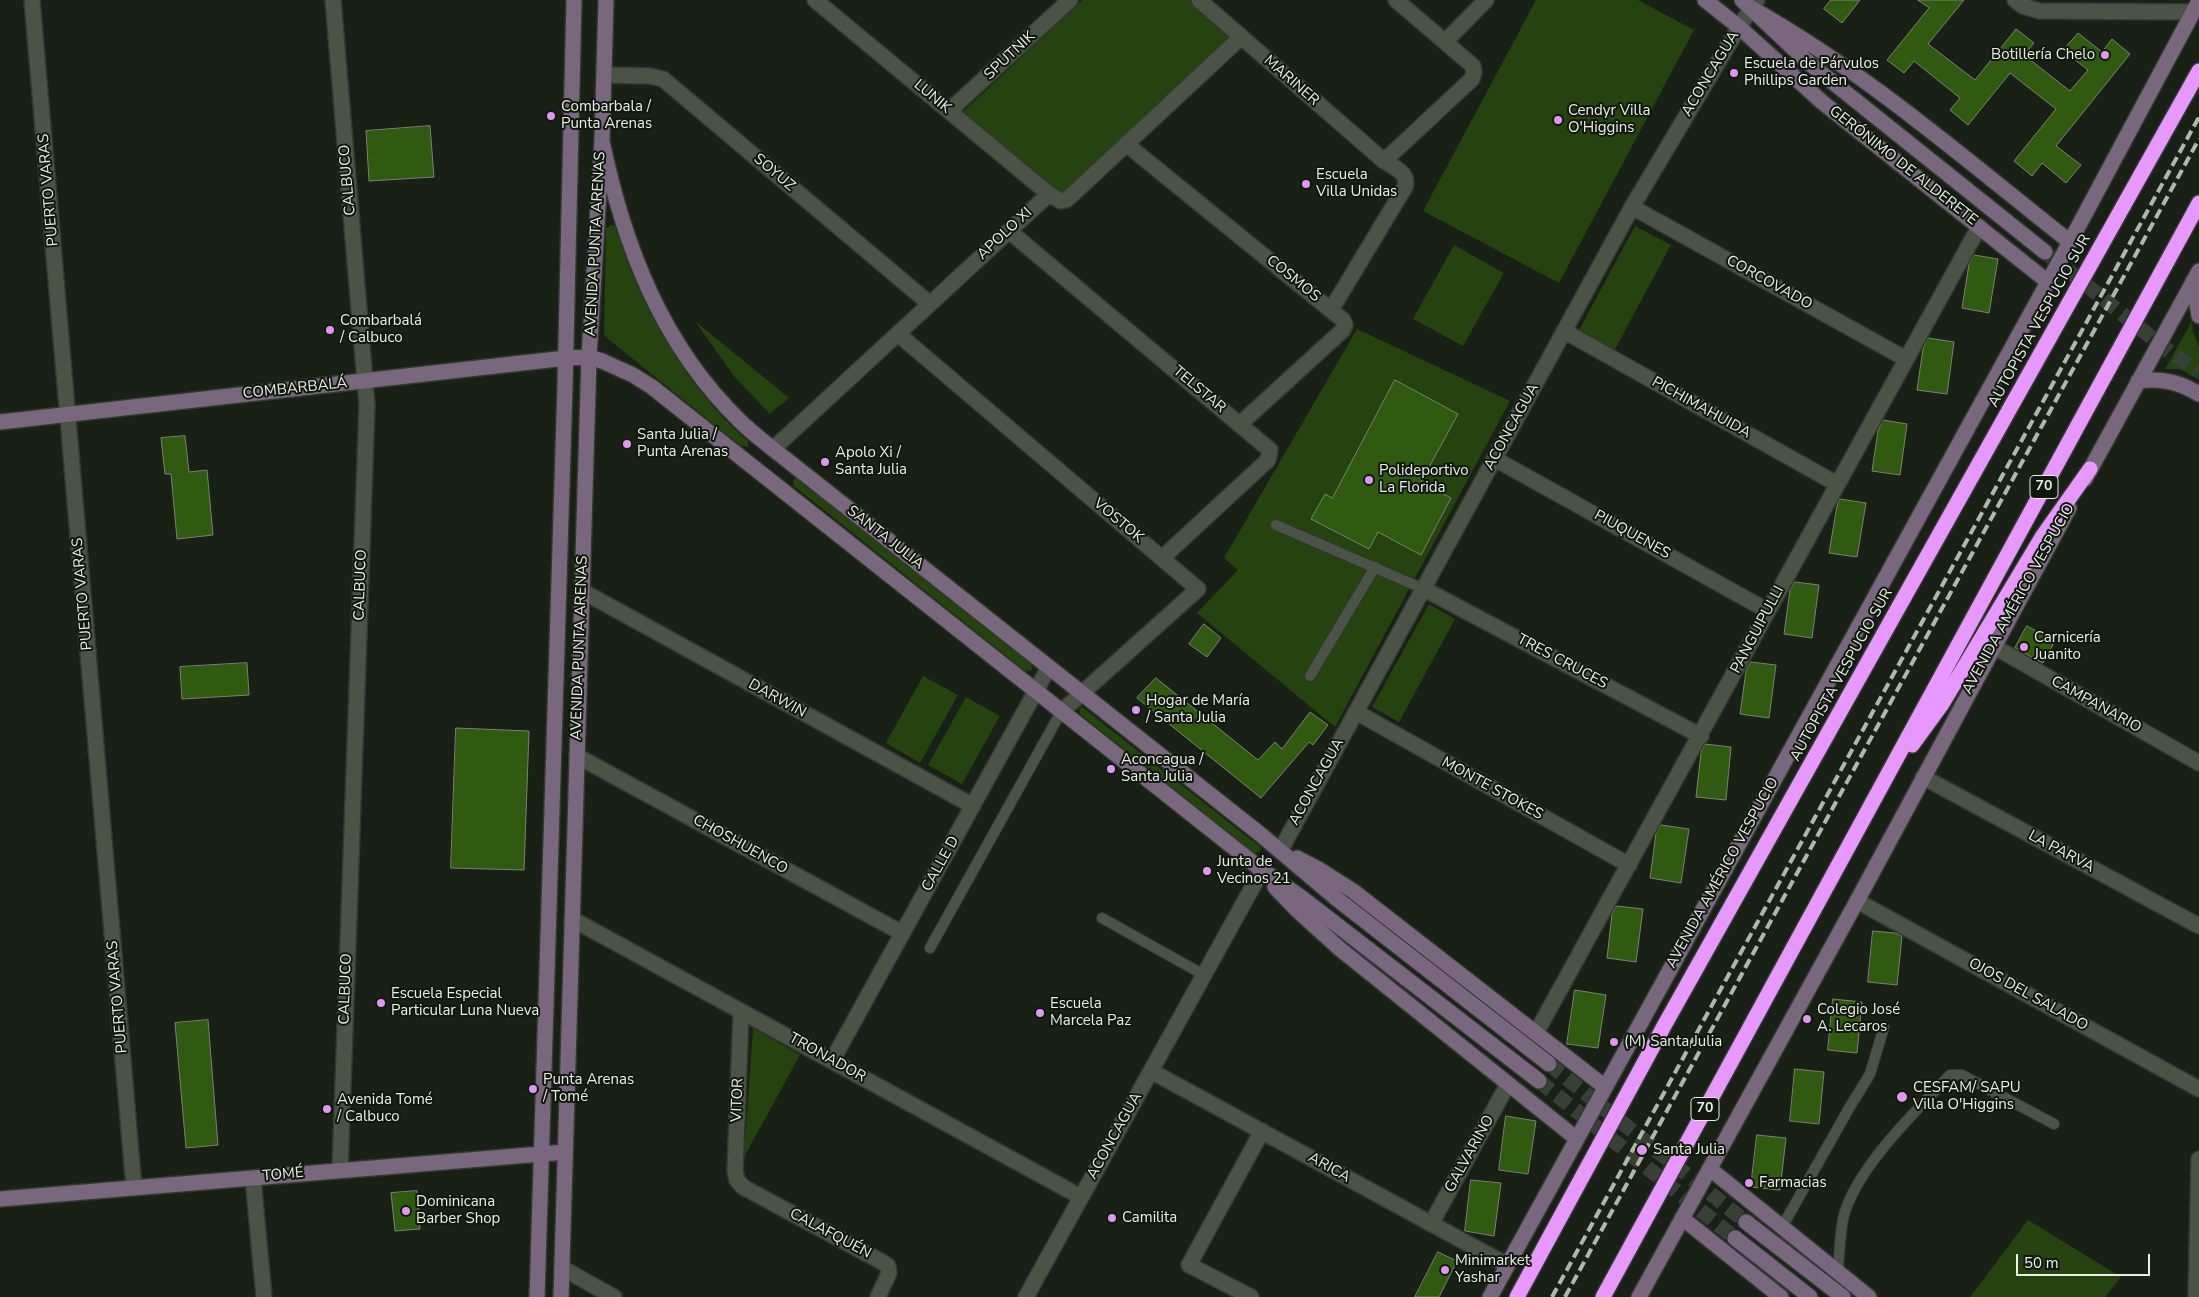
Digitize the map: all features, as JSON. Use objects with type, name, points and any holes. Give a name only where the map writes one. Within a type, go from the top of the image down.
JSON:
[{"type":"highway","name":"AUTOPISTA VESPUCIO SUR","points":[[1517,1297],[1674,1009],[2199,71]]},
{"type":"highway","name":"70","points":[[1603,1297],[2199,203]]},
{"type":"highway","points":[[1889,771],[1916,740],[1942,704],[2042,537],[2090,469]]},
{"type":"main road","name":"AVENIDA PUNTA ARENAS","points":[[537,1297],[566,358],[574,0]]},
{"type":"main road","name":"AVENIDA PUNTA ARENAS","points":[[561,1297],[589,357],[602,141],[606,0]]},
{"type":"main road","name":"GERÓNIMO DE ALDERETE","points":[[1705,0],[1739,27],[1822,102],[2048,282]]},
{"type":"main road","name":"GERÓNIMO DE ALDERETE","points":[[1750,3],[1810,64],[2045,252]]},
{"type":"main road","points":[[1750,3],[1856,73],[2070,242]]},
{"type":"main road","name":"AVENIDA AMÉRICO VESPUCIO","points":[[1490,1297],[2070,242],[2196,6]]},
{"type":"main road","name":"GERÓNIMO DE ALDERETE","points":[[1739,27],[1810,64]]},
{"type":"main road","name":"SANTA JULIA","points":[[602,141],[622,223],[640,273],[660,314],[710,387],[741,422],[1280,851],[1337,899],[1549,1064]]},
{"type":"main road","name":"AVENIDA AMÉRICO VESPUCIO","points":[[1639,1297],[1857,901],[1993,646],[2196,276]]},
{"type":"main road","points":[[2196,276],[2199,316]]},
{"type":"main road","name":"COMBARBALÁ","points":[[0,422],[366,380],[589,357]]},
{"type":"main road","name":"SANTA JULIA","points":[[589,357],[616,366],[652,387],[1262,870],[1302,898],[1539,1081]]},
{"type":"main road","points":[[2138,381],[2166,380],[2181,384],[2199,394]]},
{"type":"main road","name":"SANTA JULIA","points":[[1280,851],[1320,870],[1353,891],[1605,1087]]},
{"type":"main road","name":"SANTA JULIA","points":[[1262,870],[1284,897],[1318,930],[1577,1139]]},
{"type":"main road","name":"TOMÉ","points":[[0,1199],[565,1152]]},
{"type":"main road","points":[[1710,1169],[1869,1297]]},
{"type":"main road","points":[[1682,1218],[1781,1297]]},
{"type":"main road","points":[[1746,1222],[1843,1297]]},
{"type":"main road","points":[[1735,1238],[1810,1297]]},
{"type":"street","name":"PUERTO VARAS","points":[[32,0],[134,1188]]},
{"type":"street","name":"CALBUCO","points":[[333,0],[366,380],[366,429],[340,1170]]},
{"type":"street","name":"LUNIK","points":[[815,0],[1049,194]]},
{"type":"street","name":"SPUTNIK","points":[[949,111],[1070,0]]},
{"type":"street","name":"MARINER","points":[[1198,0],[1384,161],[1406,176],[1406,187],[1331,310]]},
{"type":"street","points":[[1384,161],[1472,79],[1474,72],[1473,66],[1396,0]]},
{"type":"street","points":[[1445,42],[1486,0]]},
{"type":"street","points":[[2015,0],[2023,6],[2039,11],[2196,6]]},
{"type":"street","name":"ACONCAGUA","points":[[1280,851],[1632,207],[1739,27],[1750,3]]},
{"type":"street","points":[[1049,194],[1061,201],[1066,200],[1240,38]]},
{"type":"street","name":"SOYUZ","points":[[604,76],[650,76],[663,79],[930,304]]},
{"type":"street","name":"COSMOS","points":[[1126,144],[1344,320],[1343,330],[1240,424]]},
{"type":"street","name":"APOLO XI","points":[[773,449],[1049,194]]},
{"type":"street","name":"CORCOVADO","points":[[1632,207],[1906,359]]},
{"type":"street","name":"PANGUIPULLI","points":[[1536,1033],[1979,227]]},
{"type":"street","name":"TELSTAR","points":[[1009,231],[1268,448],[1270,457],[1162,558]]},
{"type":"street","name":"PICHIMAHUIDA","points":[[1564,331],[1837,484]]},
{"type":"street","name":"VOSTOK","points":[[898,334],[1198,589],[1061,712]]},
{"type":"street","name":"PIUQUENES","points":[[1495,459],[1768,611]]},
{"type":"street","name":"TRES CRUCES","points":[[1424,589],[1700,736]]},
{"type":"street","name":"DARWIN","points":[[582,591],[972,806]]},
{"type":"street","name":"CAMPANARIO","points":[[1993,646],[2199,763]]},
{"type":"street","name":"CALLE D","points":[[832,1061],[1049,667]]},
{"type":"street","name":"MONTE STOKES","points":[[1356,712],[1629,865]]},
{"type":"street","name":"CHOSHUENCO","points":[[577,756],[902,933]]},
{"type":"street","name":"LA PARVA","points":[[1923,777],[2199,926]]},
{"type":"street","name":"ACONCAGUA","points":[[1026,1297],[1262,870]]},
{"type":"street","name":"OJOS DEL SALADO","points":[[1857,901],[2199,1089]]},
{"type":"street","name":"TRONADOR","points":[[572,919],[1081,1197]]},
{"type":"street","name":"VITOR","points":[[741,1011],[735,1171],[737,1180],[743,1187]]},
{"type":"street","name":"ARICA","points":[[1151,1071],[1507,1265]]},
{"type":"street","name":"GALVARINO","points":[[1431,1224],[1508,1084]]},
{"type":"street","points":[[1251,1297],[1190,1265],[1262,1131]]},
{"type":"street","points":[[2196,1297],[2199,1159]]},
{"type":"street","points":[[254,1178],[264,1297]]},
{"type":"street","name":"CALAFQUÉN","points":[[743,1187],[888,1266],[890,1273],[878,1297]]},
{"type":"street","points":[[562,1268],[614,1297]]},
{"type":"lane","points":[[1276,525],[1424,589]]},
{"type":"lane","points":[[1310,676],[1375,567]]},
{"type":"lane","points":[[930,948],[1061,712]]},
{"type":"lane","points":[[1102,918],[1204,975]]},
{"type":"lane","points":[[1782,1227],[1870,1074],[1884,1027]]},
{"type":"lane","points":[[1838,1272],[1843,1218],[1851,1195],[1862,1173],[1950,1075],[1962,1075],[2054,1124]]},
{"type":"green space","points":[[1082,0],[1191,0],[1227,31],[1230,38],[1066,193],[1059,194],[962,113]]},
{"type":"green space","name":"Cendyr Villa O'Higgins","points":[[1536,0],[1638,0],[1694,30],[1559,283],[1423,211]]},
{"type":"green space","points":[[612,225],[616,227],[642,296],[675,356],[716,410],[748,441],[748,447],[741,446],[604,334],[606,228]]},
{"type":"green space","points":[[1635,226],[1671,245],[1614,351],[1578,332]]},
{"type":"green space","points":[[1454,245],[1504,273],[1463,346],[1413,319]]},
{"type":"green space","points":[[695,321],[789,398],[770,414],[734,376]]},
{"type":"green space","points":[[2192,321],[2193,332],[2199,346],[2199,380],[2180,369],[2165,369]]},
{"type":"green space","name":"Polideportivo La Florida","points":[[1357,329],[1510,401],[1335,727],[1197,613],[1238,570],[1224,558]]},
{"type":"green space","points":[[796,478],[1031,664],[1032,670],[1025,671],[794,486],[793,480]]},
{"type":"green space","points":[[1429,604],[1455,619],[1399,722],[1372,707]]},
{"type":"green space","points":[[923,676],[958,695],[920,763],[886,743]]},
{"type":"green space","points":[[966,697],[1000,716],[962,784],[928,765]]},
{"type":"green space","points":[[1082,707],[1259,846],[1261,848],[1259,852],[1254,853],[1080,714],[1079,708]]},
{"type":"green space","points":[[753,1028],[800,1055],[744,1157]]},
{"type":"green space","points":[[2028,1220],[2121,1277],[2105,1297],[1970,1297]]},
{"type":"building","points":[[1831,0],[1860,0],[1842,23],[1824,9]]},
{"type":"building","points":[[1918,0],[1964,0],[1928,44],[1975,80],[2016,29],[2034,43],[2024,55],[2070,91],[2088,70],[2063,50],[2078,33],[2102,52],[2112,39],[2130,54],[2056,146],[2081,165],[2066,183],[2042,163],[2032,176],[2014,161],[2056,109],[2010,73],[1968,125],[1950,110],[1960,98],[1914,61],[1904,73],[1887,60],[1929,8]]},
{"type":"building","points":[[430,126],[434,177],[369,181],[366,131]]},
{"type":"building","points":[[1974,255],[1998,259],[1989,313],[1962,308],[1969,264]]},
{"type":"building","points":[[1928,338],[1954,342],[1947,394],[1917,390],[1923,349]]},
{"type":"building","points":[[1395,380],[1458,414],[1421,482],[1451,498],[1421,555],[1378,532],[1369,549],[1311,519],[1325,494],[1332,498]]},
{"type":"building","points":[[1883,420],[1907,424],[1900,475],[1872,471],[1878,431]]},
{"type":"building","points":[[185,436],[189,472],[207,470],[213,535],[177,539],[171,474],[165,474],[161,438]]},
{"type":"building","points":[[1840,499],[1866,503],[1857,557],[1829,553],[1837,506]]},
{"type":"building","points":[[1795,582],[1819,585],[1812,638],[1784,634],[1790,590]]},
{"type":"building","points":[[1204,624],[1221,638],[1207,657],[1189,644]]},
{"type":"building","points":[[2027,626],[2055,641],[2043,663],[2015,648]]},
{"type":"building","points":[[1751,662],[1776,665],[1769,718],[1740,714],[1746,671]]},
{"type":"building","points":[[247,663],[249,695],[182,699],[180,667]]},
{"type":"building","points":[[1156,678],[1258,760],[1275,742],[1282,749],[1310,712],[1328,725],[1313,745],[1309,742],[1261,798],[1137,698]]},
{"type":"building","points":[[456,728],[529,731],[524,870],[451,868]]},
{"type":"building","points":[[1705,744],[1731,747],[1726,800],[1696,797],[1701,753]]},
{"type":"building","points":[[1661,825],[1689,829],[1681,883],[1650,878],[1656,833]]},
{"type":"building","points":[[1617,906],[1643,909],[1636,962],[1607,958],[1612,914]]},
{"type":"building","points":[[1873,931],[1895,933],[1902,936],[1897,985],[1868,982]]},
{"type":"building","points":[[1575,990],[1606,995],[1598,1048],[1567,1044]]},
{"type":"building","points":[[1833,999],[1862,1002],[1857,1053],[1828,1050]]},
{"type":"building","points":[[208,1020],[218,1145],[186,1148],[175,1023]]},
{"type":"building","points":[[1795,1069],[1824,1072],[1819,1124],[1790,1121]]},
{"type":"building","points":[[1506,1116],[1536,1121],[1528,1174],[1499,1170]]},
{"type":"building","points":[[1757,1135],[1786,1138],[1780,1190],[1751,1187]]},
{"type":"building","points":[[1471,1180],[1501,1183],[1494,1236],[1465,1231]]},
{"type":"building","name":"Dominicana Barber Shop","points":[[417,1191],[420,1229],[395,1231],[391,1193]]},
{"type":"building","points":[[1438,1252],[1457,1261],[1439,1297],[1415,1297]]},
{"type":"tunnel","points":[[2050,256],[2171,353],[2199,371]]},
{"type":"tunnel","points":[[1549,1064],[1746,1222]]},
{"type":"tunnel","points":[[1539,1081],[1735,1238]]},
{"type":"railway","points":[[1552,1297],[2199,117]]},
{"type":"railway","points":[[1565,1297],[2199,139]]},
{"type":"place","name":"Botillería Chelo","points":[[2105,55]]},
{"type":"place","name":"Escuela de Párvulos Phillips Garden","points":[[1734,73]]},
{"type":"place","name":"Combarbala / Punta Arenas","points":[[551,116]]},
{"type":"place","name":"Cendyr Villa O'Higgins","points":[[1558,120]]},
{"type":"place","name":"Escuela Villa Unidas","points":[[1306,184]]},
{"type":"place","name":"Combarbalá / Calbuco","points":[[330,330]]},
{"type":"place","name":"Santa Julia / Punta Arenas","points":[[627,444]]},
{"type":"place","name":"Apolo Xi / Santa Julia","points":[[825,462]]},
{"type":"place","name":"Polideportivo La Florida","points":[[1369,480]]},
{"type":"place","name":"Carnicería Juanito","points":[[2024,647]]},
{"type":"place","name":"Hogar de María / Santa Julia","points":[[1136,710]]},
{"type":"place","name":"Aconcagua / Santa Julia","points":[[1111,769]]},
{"type":"place","name":"Junta de Vecinos 21","points":[[1207,871]]},
{"type":"place","name":"Escuela Especial Particular Luna Nueva","points":[[381,1003]]},
{"type":"place","name":"Escuela Marcela Paz","points":[[1040,1013]]},
{"type":"place","name":"Colegio José A. Lecaros","points":[[1807,1019]]},
{"type":"place","name":"(M) Santa Julia","points":[[1614,1042]]},
{"type":"place","name":"Punta Arenas / Tomé","points":[[533,1089]]},
{"type":"place","name":"CESFAM/ SAPU Villa O'Higgins","points":[[1902,1097]]},
{"type":"place","name":"Avenida Tomé / Calbuco","points":[[327,1109]]},
{"type":"place","name":"Santa Julia","points":[[1642,1150]]},
{"type":"place","name":"Farmacias","points":[[1749,1183]]},
{"type":"place","name":"Dominicana Barber Shop","points":[[406,1211]]},
{"type":"place","name":"Camilita","points":[[1112,1218]]},
{"type":"place","name":"Minimarket Yashar","points":[[1445,1270]]}]
